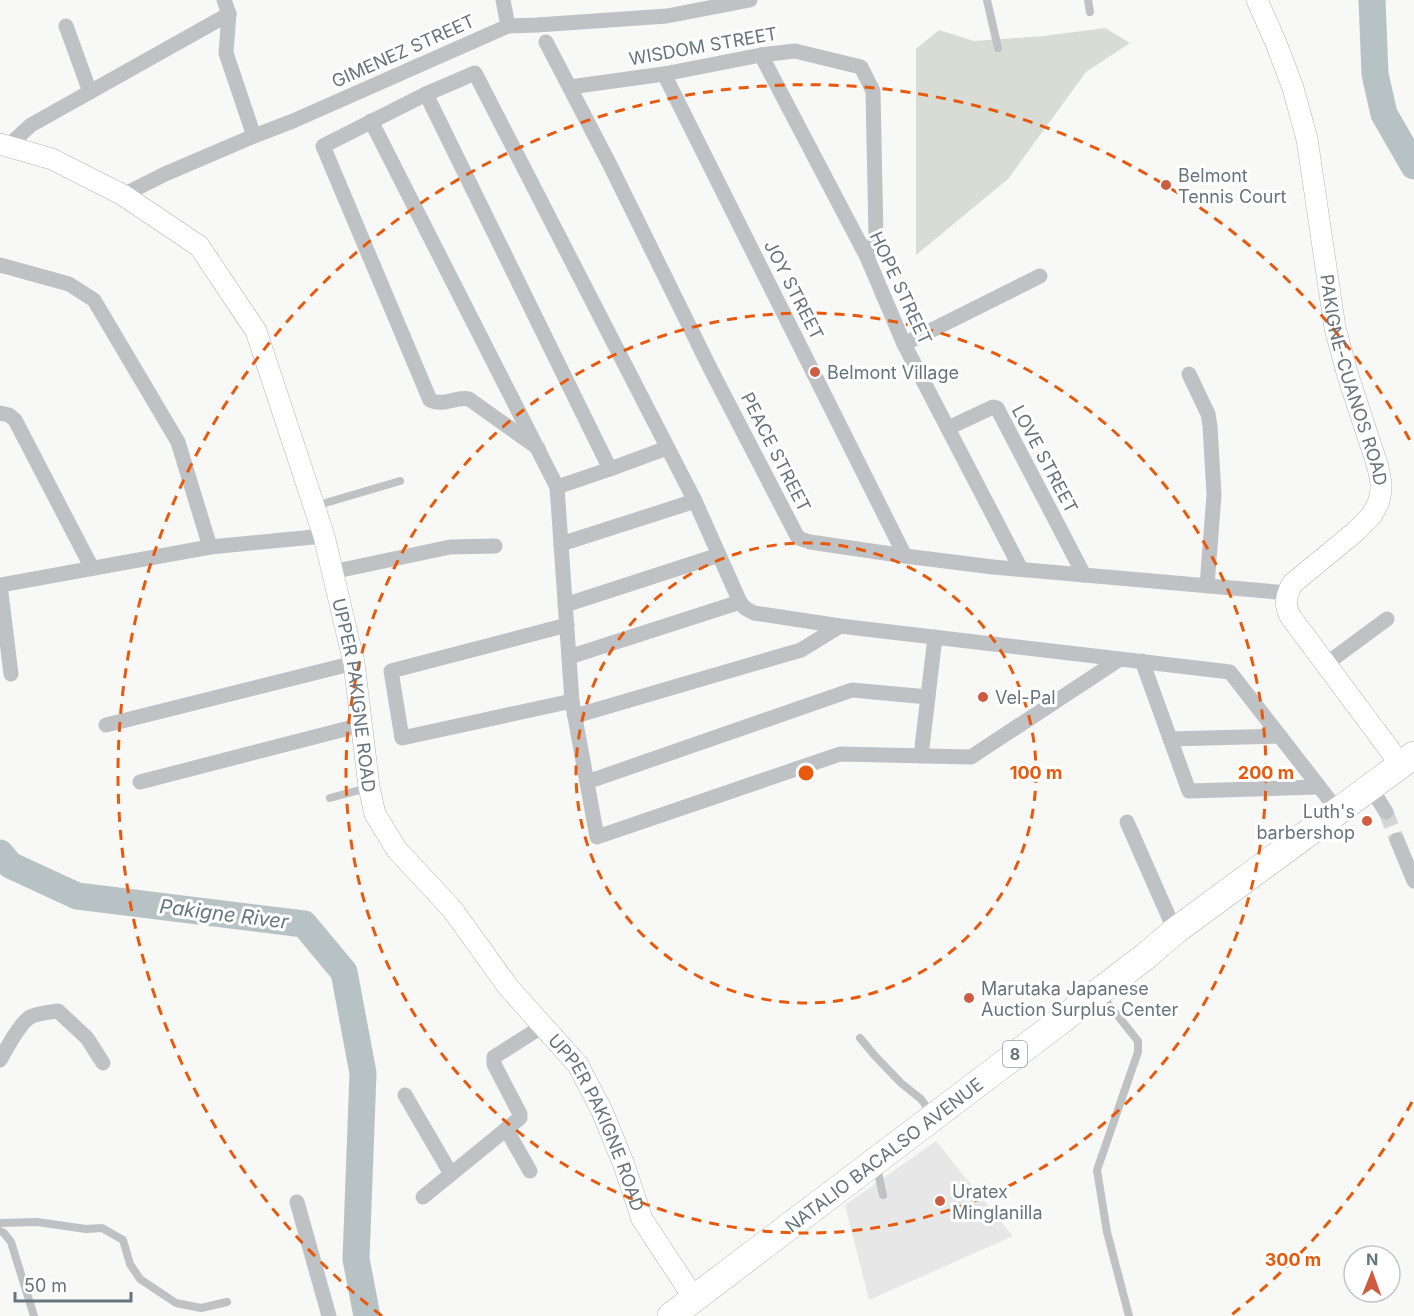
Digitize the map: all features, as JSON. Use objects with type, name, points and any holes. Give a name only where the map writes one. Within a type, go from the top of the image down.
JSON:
[{"type":"highway","name":"NATALIO BACALSO AVENUE","points":[[670,1316],[1099,992],[1175,931],[1408,760]]},
{"type":"street","points":[[503,0],[508,26]]},
{"type":"street","name":"GIMENEZ STREET","points":[[123,195],[165,174],[293,121],[508,26],[668,16],[750,0]]},
{"type":"street","name":"PAKIGNE-CUANOS ROAD","points":[[1257,0],[1293,88],[1307,139],[1335,328],[1381,483],[1379,501],[1372,515],[1292,584],[1288,593]]},
{"type":"street","points":[[4,146],[31,125],[90,92],[226,7]]},
{"type":"street","points":[[226,7],[226,53],[254,136]]},
{"type":"street","points":[[66,26],[90,92]]},
{"type":"street","name":"PEACE STREET","points":[[546,42],[610,165],[710,368],[797,536],[801,539],[905,556],[1021,569],[1288,593]]},
{"type":"street","name":"WISDOM STREET","points":[[570,87],[664,74],[761,55],[795,51],[861,67],[873,91],[876,238],[867,257]]},
{"type":"street","name":"HOPE STREET","points":[[761,55],[867,257],[904,344],[1021,569]]},
{"type":"street","points":[[538,448],[470,399],[439,403],[430,400],[322,146],[426,94],[475,73],[695,501],[718,555],[745,608],[754,613],[840,626],[1230,672],[1338,811]]},
{"type":"street","name":"JOY STREET","points":[[664,74],[905,556]]},
{"type":"street","points":[[426,94],[610,469]]},
{"type":"street","points":[[371,121],[557,487],[574,709],[597,837],[840,754],[971,757],[1120,659]]},
{"type":"street","name":"UPPER PAKIGNE ROAD","points":[[4,146],[52,159],[123,195],[200,246],[256,331],[324,536],[354,663],[369,787],[375,814],[397,850],[453,909],[509,988],[578,1065],[624,1165],[642,1219],[694,1298]]},
{"type":"street","points":[[0,262],[69,284],[93,300],[178,442],[210,547]]},
{"type":"street","points":[[904,344],[1040,276]]},
{"type":"street","points":[[1189,374],[1208,414],[1210,426],[1214,495],[1207,586]]},
{"type":"street","name":"LOVE STREET","points":[[948,428],[993,407],[997,408],[1084,575]]},
{"type":"street","points":[[0,412],[15,420],[92,568]]},
{"type":"street","points":[[557,487],[667,448]]},
{"type":"street","points":[[561,544],[695,501]]},
{"type":"street","points":[[11,674],[0,585],[210,547],[324,536]]},
{"type":"street","points":[[332,572],[450,547],[495,546]]},
{"type":"street","points":[[565,605],[718,555]]},
{"type":"street","points":[[1288,593],[1287,609],[1326,664],[1408,760]]},
{"type":"street","points":[[569,657],[740,602]]},
{"type":"street","points":[[1326,664],[1387,619]]},
{"type":"street","points":[[567,625],[391,671],[402,738],[574,709],[801,650],[840,626]]},
{"type":"street","points":[[921,756],[935,637]]},
{"type":"street","points":[[1142,661],[1189,791],[1319,787]]},
{"type":"street","points":[[106,725],[354,663]]},
{"type":"street","points":[[587,782],[852,690],[928,697]]},
{"type":"street","points":[[140,782],[361,725]]},
{"type":"street","points":[[1170,739],[1280,736]]},
{"type":"street","points":[[1371,788],[1386,812]]},
{"type":"street","points":[[1126,822],[1175,931]]},
{"type":"street","points":[[1397,840],[1414,881]]},
{"type":"street","points":[[0,1060],[17,1031],[29,1018],[58,1011],[87,1038],[103,1063]]},
{"type":"street","points":[[423,1197],[520,1118],[493,1059],[543,1026]]},
{"type":"street","points":[[405,1095],[451,1174]]},
{"type":"street","points":[[506,1129],[530,1171]]},
{"type":"street","points":[[297,1202],[329,1316]]},
{"type":"lane","points":[[987,0],[998,48]]},
{"type":"lane","points":[[1088,0],[1090,12]]},
{"type":"lane","points":[[314,506],[400,481]]},
{"type":"lane","points":[[330,798],[369,787]]},
{"type":"lane","points":[[1099,992],[1138,1041],[1138,1052],[1097,1170],[1107,1232],[1129,1316]]},
{"type":"lane","points":[[860,1038],[894,1076],[921,1099],[933,1116]]},
{"type":"lane","points":[[875,1160],[883,1195]]},
{"type":"lane","points":[[0,1223],[37,1222],[102,1228],[123,1240],[130,1264],[140,1279],[176,1303],[201,1308],[227,1302]]},
{"type":"lane","points":[[0,1232],[4,1233],[11,1242],[34,1316]]},
{"type":"shaded area","points":[[1105,28],[1130,43],[1086,72],[1008,179],[916,255],[916,49],[939,30],[974,41],[1043,36]]},
{"type":"shaded area","points":[[936,1141],[1013,1236],[869,1300],[845,1205]]},
{"type":"waterway","points":[[1372,0],[1375,74],[1384,114],[1414,166]]},
{"type":"waterway","name":"Pakigne River","points":[[0,853],[10,865],[77,896],[304,924],[344,972],[363,1073],[356,1259],[367,1316]]},
{"type":"tunnel","points":[[1386,812],[1397,840]]},
{"type":"place","name":"Belmont Tennis Court","points":[[1166,185]]},
{"type":"place","name":"Belmont Village","points":[[815,372]]},
{"type":"place","name":"Vel-Pal","points":[[983,697]]},
{"type":"place","name":"Luth's barbershop","points":[[1367,821]]},
{"type":"place","name":"Marutaka Japanese Auction Surplus Center","points":[[969,998]]},
{"type":"place","name":"Uratex Minglanilla","points":[[940,1201]]}]
